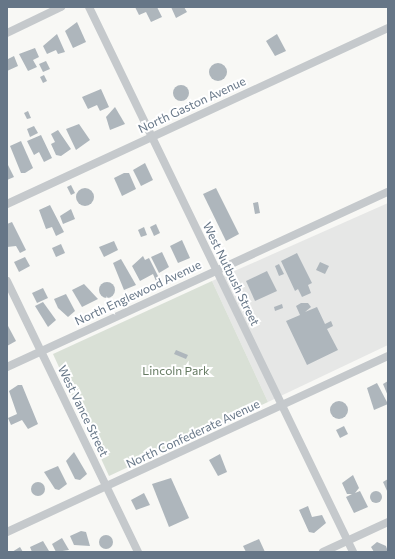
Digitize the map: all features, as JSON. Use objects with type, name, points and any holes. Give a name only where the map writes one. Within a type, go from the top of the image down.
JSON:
[{"type":"street","points":[[7,33],[60,7]]},
{"type":"street","name":"West Nutbush Street","points":[[89,7],[353,552]]},
{"type":"street","name":"North Gaston Avenue","points":[[7,204],[151,136],[388,28]]},
{"type":"street","name":"North Englewood Avenue","points":[[7,367],[388,192]]},
{"type":"street","name":"West Vance Street","points":[[7,281],[138,552]]},
{"type":"street","name":"North Confederate Avenue","points":[[7,532],[283,406],[388,356]]},
{"type":"street","points":[[323,552],[388,522]]},
{"type":"shaded area","points":[[388,203],[388,345],[268,402],[212,281]]},
{"type":"green space","name":"Lincoln Park","points":[[212,281],[268,402],[109,476],[53,354]]},
{"type":"building","points":[[135,7],[157,7],[162,17],[151,22],[146,12],[139,15]]},
{"type":"building","points":[[171,7],[184,7],[187,12],[176,18]]},
{"type":"building","points":[[77,22],[86,42],[73,48],[65,31]]},
{"type":"building","points":[[57,34],[65,52],[58,54],[56,50],[47,54],[43,46]]},
{"type":"building","points":[[277,34],[286,51],[275,56],[266,41]]},
{"type":"building","points":[[35,48],[39,57],[33,60],[37,67],[28,71],[19,54]]},
{"type":"building","points":[[7,55],[8,59],[14,56],[18,66],[7,71]]},
{"type":"building","points":[[46,61],[50,69],[43,72],[39,64]]},
{"type":"building","points":[[218,63],[224,66],[227,72],[224,78],[218,81],[212,78],[209,72],[212,66]]},
{"type":"building","points":[[44,75],[47,81],[43,83],[40,77]]},
{"type":"building","points":[[181,85],[188,90],[189,93],[184,100],[181,101],[174,96],[173,93],[178,86]]},
{"type":"building","points":[[101,89],[109,107],[100,111],[97,105],[88,109],[82,97]]},
{"type":"building","points":[[115,107],[125,124],[110,130],[106,117]]},
{"type":"building","points":[[28,111],[31,118],[27,119],[24,113]]},
{"type":"building","points":[[79,124],[90,140],[76,150],[66,129]]},
{"type":"building","points":[[34,126],[38,133],[30,137],[27,129]]},
{"type":"building","points":[[58,130],[71,149],[61,156],[56,155],[51,144],[55,142],[51,134]]},
{"type":"building","points":[[41,135],[52,158],[44,162],[39,152],[34,155],[27,141]]},
{"type":"building","points":[[21,141],[33,168],[25,173],[21,173],[10,146]]},
{"type":"building","points":[[7,163],[14,177],[7,180]]},
{"type":"building","points":[[145,163],[153,180],[141,186],[133,170]]},
{"type":"building","points":[[124,173],[129,173],[136,189],[122,196],[114,178]]},
{"type":"building","points":[[71,185],[75,193],[71,195],[67,187]]},
{"type":"building","points":[[85,188],[91,191],[94,197],[91,203],[85,206],[79,203],[76,197],[79,191]]},
{"type":"building","points":[[216,188],[239,234],[226,241],[203,194]]},
{"type":"building","points":[[258,202],[260,213],[255,214],[253,203]]},
{"type":"building","points":[[50,205],[64,232],[56,236],[52,227],[46,229],[39,210]]},
{"type":"building","points":[[71,209],[75,219],[63,224],[60,216]]},
{"type":"building","points":[[12,222],[26,250],[20,253],[16,246],[7,247],[7,224]]},
{"type":"building","points":[[156,224],[160,233],[154,236],[150,227]]},
{"type":"building","points":[[144,227],[147,235],[141,237],[138,230]]},
{"type":"building","points":[[182,240],[190,258],[178,263],[170,246]]},
{"type":"building","points":[[114,241],[118,250],[104,257],[99,247]]},
{"type":"building","points":[[61,244],[65,253],[56,257],[52,248]]},
{"type":"building","points":[[162,252],[169,267],[159,273],[151,257]]},
{"type":"building","points":[[297,253],[312,283],[308,285],[311,293],[302,297],[298,289],[295,291],[281,261]]},
{"type":"building","points":[[143,256],[145,260],[149,258],[160,280],[156,281],[153,274],[140,281],[132,266]]},
{"type":"building","points":[[25,257],[30,266],[19,272],[14,262]]},
{"type":"building","points":[[121,259],[136,285],[124,290],[113,263]]},
{"type":"building","points":[[320,262],[329,266],[325,274],[316,270]]},
{"type":"building","points":[[279,264],[284,274],[279,276],[275,266]]},
{"type":"building","points":[[267,271],[277,291],[255,301],[246,281]]},
{"type":"building","points":[[107,282],[113,284],[115,290],[113,296],[107,298],[101,296],[99,290],[101,284]]},
{"type":"building","points":[[84,284],[98,299],[82,307],[72,290]]},
{"type":"building","points":[[43,288],[48,298],[37,303],[32,293]]},
{"type":"building","points":[[66,294],[75,311],[68,317],[58,308],[54,299]]},
{"type":"building","points":[[43,302],[56,320],[48,327],[35,306]]},
{"type":"building","points":[[301,303],[308,303],[311,307],[305,312],[317,307],[325,324],[331,321],[333,326],[327,329],[338,350],[307,365],[286,321],[300,315],[296,306]]},
{"type":"building","points":[[282,304],[283,308],[275,311],[274,307]]},
{"type":"building","points":[[7,324],[16,341],[7,346]]},
{"type":"building","points":[[176,350],[188,355],[186,359],[174,354]]},
{"type":"building","points":[[388,381],[388,396],[383,384]]},
{"type":"building","points":[[377,383],[388,404],[374,410],[367,388]]},
{"type":"building","points":[[18,385],[22,385],[38,424],[28,429],[22,420],[11,425],[8,418],[17,414],[9,391]]},
{"type":"building","points":[[339,401],[345,404],[348,410],[345,416],[339,419],[333,416],[330,410],[333,404]]},
{"type":"building","points":[[344,426],[348,434],[340,438],[336,430]]},
{"type":"building","points":[[74,452],[87,474],[80,480],[75,479],[66,461]]},
{"type":"building","points":[[220,454],[227,472],[218,476],[209,460]]},
{"type":"building","points":[[58,466],[67,484],[59,490],[55,489],[44,472]]},
{"type":"building","points":[[353,475],[359,488],[355,493],[360,491],[368,507],[354,513],[346,497],[352,494],[347,494],[342,483]]},
{"type":"building","points":[[171,478],[189,518],[169,527],[152,484]]},
{"type":"building","points":[[388,479],[388,493],[383,482]]},
{"type":"building","points":[[35,482],[41,482],[45,486],[45,492],[41,496],[35,496],[31,492],[31,486]]},
{"type":"building","points":[[378,491],[381,492],[381,502],[374,503],[371,502],[370,495],[371,492]]},
{"type":"building","points":[[144,493],[150,505],[136,510],[131,500]]},
{"type":"building","points":[[308,506],[312,517],[322,515],[326,523],[314,533],[309,532],[299,510]]},
{"type":"building","points":[[81,531],[86,532],[90,546],[74,545],[70,536]]},
{"type":"building","points":[[103,535],[109,535],[113,539],[113,545],[109,549],[103,549],[99,545],[99,539]]},
{"type":"building","points":[[62,538],[69,550],[56,552],[52,544]]},
{"type":"building","points":[[259,539],[265,552],[246,552],[243,546]]},
{"type":"building","points":[[43,541],[49,551],[32,552],[30,547]]},
{"type":"building","points":[[377,542],[386,546],[388,552],[374,552],[371,547]]},
{"type":"building","points":[[20,547],[23,552],[12,552]]}]
